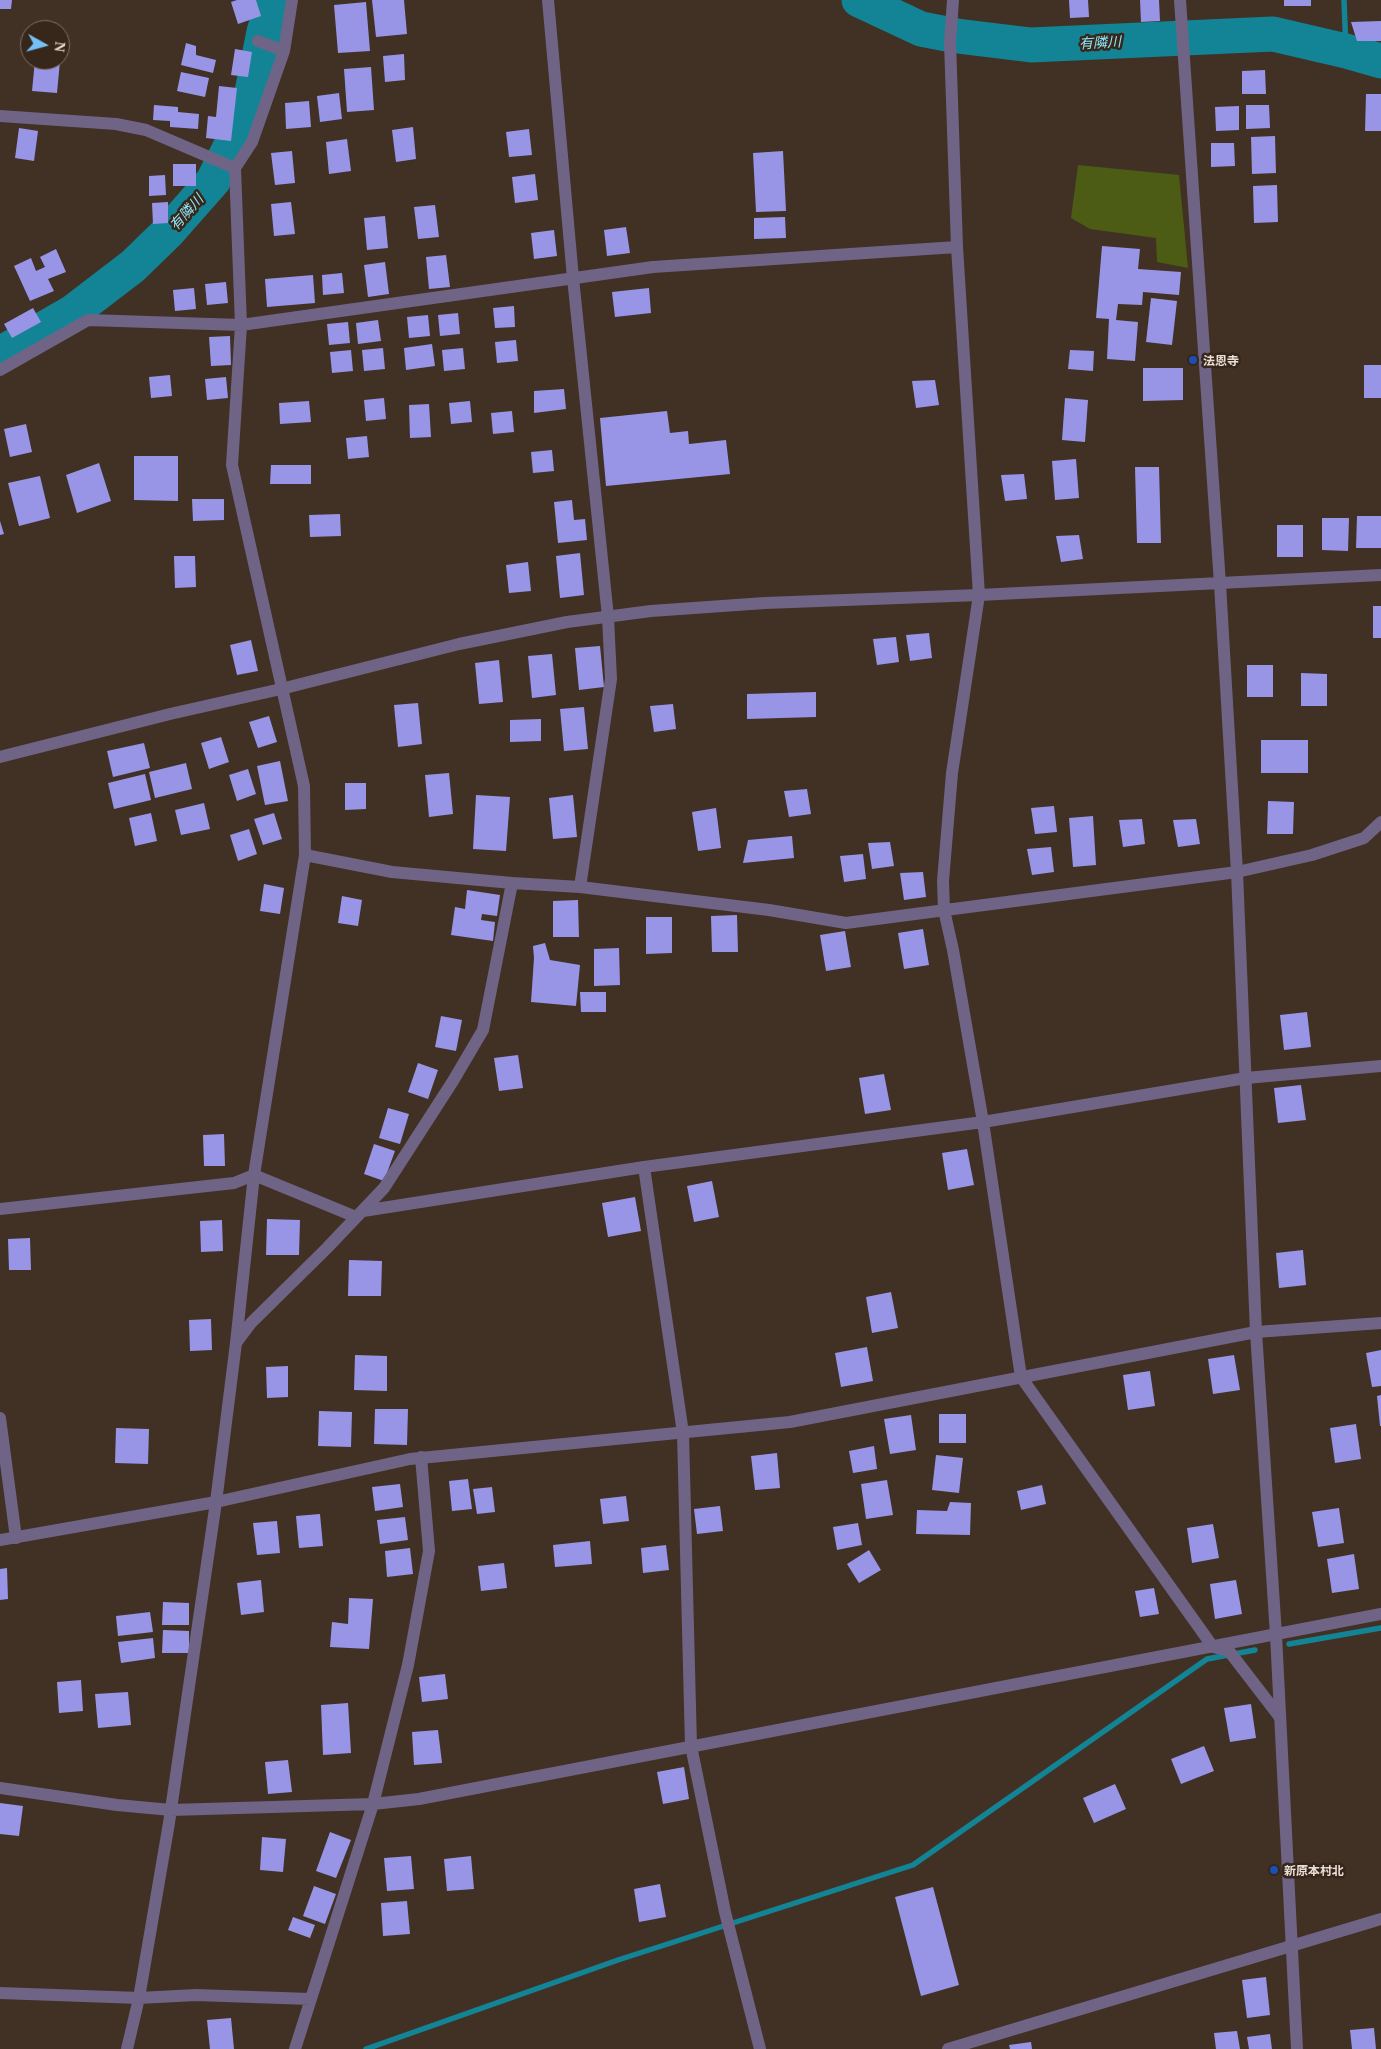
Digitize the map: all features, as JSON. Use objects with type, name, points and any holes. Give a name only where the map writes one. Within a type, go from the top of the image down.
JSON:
[{"type":"street","points":[[127,2049],[139,1998],[171,1810],[216,1502],[236,1343],[254,1175],[305,855],[304,786],[232,465],[241,325],[234,167],[252,142],[280,49],[292,0]]},
{"type":"street","points":[[548,0],[573,278],[608,617],[610,679],[580,887]]},
{"type":"street","points":[[953,0],[950,42],[957,248],[979,595],[952,773],[943,881],[944,910],[953,950],[983,1122],[1021,1377],[1213,1647],[1232,1656],[1279,1716]]},
{"type":"street","points":[[1180,0],[1220,584],[1237,872],[1256,1332],[1276,1635],[1297,2049]]},
{"type":"street","points":[[258,42],[280,49]]},
{"type":"street","points":[[0,116],[116,124],[146,130],[234,167]]},
{"type":"street","points":[[0,370],[88,320],[241,325],[652,267],[957,248]]},
{"type":"street","points":[[0,757],[170,714],[281,689],[370,665],[459,644],[567,622],[651,611],[749,604],[1220,584],[1381,575]]},
{"type":"street","points":[[305,855],[392,872],[580,887],[769,910],[846,923],[1237,872],[1312,855],[1364,838],[1381,822]]},
{"type":"street","points":[[236,1343],[251,1323],[327,1248],[384,1188],[483,1030],[512,883]]},
{"type":"street","points":[[0,1209],[234,1182],[254,1175],[359,1214],[644,1167],[983,1122],[1246,1078],[1381,1066]]},
{"type":"street","points":[[644,1167],[683,1433],[691,1746],[724,1912],[760,2049]]},
{"type":"street","points":[[0,1540],[216,1502],[421,1458],[790,1422],[1256,1332],[1381,1323]]},
{"type":"street","points":[[0,1418],[16,1538]]},
{"type":"street","points":[[295,2049],[373,1804],[408,1665],[429,1552],[421,1458]]},
{"type":"street","points":[[0,1788],[117,1805],[171,1810],[373,1804],[420,1799],[1381,1614]]},
{"type":"street","points":[[948,2049],[1381,1918]]},
{"type":"street","points":[[0,1992],[139,1998],[196,1995],[310,1999]]},
{"type":"green space","points":[[1078,165],[1179,175],[1188,268],[1157,262],[1156,238],[1090,229],[1071,218]]},
{"type":"building","points":[[0,0],[12,0],[11,9],[0,9]]},
{"type":"building","points":[[237,0],[256,0],[261,16],[238,24],[231,2]]},
{"type":"building","points":[[372,0],[404,0],[407,34],[376,37]]},
{"type":"building","points":[[1069,0],[1088,0],[1089,17],[1070,18]]},
{"type":"building","points":[[1140,0],[1159,0],[1160,21],[1141,22]]},
{"type":"building","points":[[1284,0],[1311,0],[1311,6],[1284,6]]},
{"type":"building","points":[[366,2],[370,51],[338,53],[334,5]]},
{"type":"building","points":[[1381,21],[1381,41],[1357,41],[1351,22]]},
{"type":"building","points":[[186,43],[196,46],[196,55],[216,60],[213,73],[181,65]]},
{"type":"building","points":[[235,49],[252,52],[248,77],[231,75]]},
{"type":"building","points":[[404,54],[405,80],[385,82],[383,56]]},
{"type":"building","points":[[371,67],[374,110],[347,112],[344,69]]},
{"type":"building","points":[[34,70],[59,70],[57,93],[32,91]]},
{"type":"building","points":[[1265,70],[1266,94],[1242,94],[1242,71]]},
{"type":"building","points":[[181,72],[209,78],[205,97],[177,91]]},
{"type":"building","points":[[219,86],[237,88],[231,141],[206,138],[208,116],[216,117]]},
{"type":"building","points":[[339,93],[342,119],[320,122],[317,96]]},
{"type":"building","points":[[1366,94],[1381,94],[1381,131],[1365,131]]},
{"type":"building","points":[[309,101],[311,127],[286,129],[285,103]]},
{"type":"building","points":[[154,105],[178,107],[178,112],[199,114],[198,129],[170,127],[170,121],[153,120]]},
{"type":"building","points":[[1246,105],[1269,105],[1270,128],[1246,129]]},
{"type":"building","points":[[1239,106],[1239,130],[1216,131],[1215,107]]},
{"type":"building","points":[[413,127],[416,159],[396,162],[392,130]]},
{"type":"building","points":[[19,128],[38,131],[34,161],[15,158]]},
{"type":"building","points":[[529,129],[532,155],[509,157],[506,132]]},
{"type":"building","points":[[1275,136],[1276,173],[1252,174],[1251,137]]},
{"type":"building","points":[[347,139],[351,171],[329,174],[326,142]]},
{"type":"building","points":[[1211,143],[1234,143],[1235,166],[1211,167]]},
{"type":"building","points":[[292,151],[295,183],[275,185],[271,153]]},
{"type":"building","points":[[783,151],[786,211],[756,212],[753,153]]},
{"type":"building","points":[[173,164],[196,164],[196,186],[173,186]]},
{"type":"building","points":[[535,174],[538,200],[515,203],[512,177]]},
{"type":"building","points":[[165,175],[166,195],[149,196],[149,176]]},
{"type":"building","points":[[1277,185],[1278,222],[1254,223],[1253,186]]},
{"type":"building","points":[[168,202],[168,223],[153,224],[152,203]]},
{"type":"building","points":[[291,202],[295,234],[274,236],[271,204]]},
{"type":"building","points":[[435,205],[439,237],[418,239],[414,207]]},
{"type":"building","points":[[385,216],[388,248],[367,250],[364,218]]},
{"type":"building","points":[[785,217],[786,238],[754,239],[754,218]]},
{"type":"building","points":[[626,227],[630,253],[607,256],[604,230]]},
{"type":"building","points":[[554,230],[557,256],[534,259],[531,233]]},
{"type":"building","points":[[1102,246],[1140,249],[1138,269],[1181,272],[1179,295],[1143,292],[1142,305],[1118,304],[1116,320],[1138,322],[1135,361],[1107,359],[1109,319],[1096,318]]},
{"type":"building","points":[[56,249],[66,272],[48,279],[54,291],[30,301],[14,266],[31,258],[36,271],[45,267],[40,257]]},
{"type":"building","points":[[446,255],[450,287],[429,289],[426,257]]},
{"type":"building","points":[[385,262],[389,294],[368,297],[364,265]]},
{"type":"building","points":[[342,273],[344,293],[323,295],[322,275]]},
{"type":"building","points":[[313,275],[315,303],[267,307],[265,279]]},
{"type":"building","points":[[226,282],[228,303],[207,305],[205,284]]},
{"type":"building","points":[[194,288],[196,309],[175,311],[173,290]]},
{"type":"building","points":[[649,288],[651,313],[615,317],[612,292]]},
{"type":"building","points":[[1151,298],[1177,301],[1172,345],[1146,342]]},
{"type":"building","points":[[514,306],[515,327],[495,328],[493,308]]},
{"type":"building","points":[[33,308],[41,322],[12,338],[4,324]]},
{"type":"building","points":[[458,313],[460,334],[440,336],[438,315]]},
{"type":"building","points":[[428,315],[430,336],[409,338],[407,317]]},
{"type":"building","points":[[378,320],[381,341],[358,344],[356,323]]},
{"type":"building","points":[[348,322],[350,343],[329,345],[327,324]]},
{"type":"building","points":[[230,336],[231,365],[211,366],[209,337]]},
{"type":"building","points":[[516,340],[518,361],[497,363],[495,342]]},
{"type":"building","points":[[432,344],[435,366],[406,370],[404,348]]},
{"type":"building","points":[[383,348],[385,369],[364,371],[362,350]]},
{"type":"building","points":[[463,348],[465,369],[444,371],[442,350]]},
{"type":"building","points":[[351,350],[353,371],[332,373],[330,352]]},
{"type":"building","points":[[1070,350],[1094,351],[1093,371],[1068,369]]},
{"type":"building","points":[[1364,365],[1381,365],[1381,398],[1364,398]]},
{"type":"building","points":[[1143,368],[1183,368],[1183,400],[1143,401]]},
{"type":"building","points":[[170,375],[172,396],[151,398],[149,377]]},
{"type":"building","points":[[226,377],[228,398],[207,400],[205,379]]},
{"type":"building","points":[[935,380],[939,405],[916,408],[912,381]]},
{"type":"building","points":[[564,389],[566,409],[534,413],[534,391]]},
{"type":"building","points":[[384,398],[386,419],[366,421],[364,400]]},
{"type":"building","points":[[1065,398],[1088,400],[1085,442],[1062,440]]},
{"type":"building","points":[[309,401],[311,422],[280,424],[279,403]]},
{"type":"building","points":[[470,401],[472,422],[451,424],[449,403]]},
{"type":"building","points":[[429,404],[431,437],[410,438],[409,405]]},
{"type":"building","points":[[512,411],[514,432],[493,434],[491,413]]},
{"type":"building","points":[[667,411],[670,433],[688,431],[689,444],[726,440],[730,474],[606,486],[600,418]]},
{"type":"building","points":[[26,424],[32,452],[10,457],[4,429]]},
{"type":"building","points":[[367,436],[369,457],[348,459],[346,438]]},
{"type":"building","points":[[552,450],[554,471],[533,473],[531,452]]},
{"type":"building","points":[[134,456],[178,456],[178,501],[134,500]]},
{"type":"building","points":[[1076,459],[1079,498],[1055,500],[1052,461]]},
{"type":"building","points":[[99,463],[111,501],[77,513],[66,475]]},
{"type":"building","points":[[271,465],[311,465],[311,484],[270,484]]},
{"type":"building","points":[[1135,467],[1159,467],[1161,543],[1137,543]]},
{"type":"building","points":[[1024,474],[1027,499],[1005,501],[1001,475]]},
{"type":"building","points":[[40,476],[50,518],[19,526],[8,483]]},
{"type":"building","points":[[192,499],[224,499],[224,520],[193,521]]},
{"type":"building","points":[[572,500],[574,520],[585,519],[587,540],[558,543],[554,502]]},
{"type":"building","points":[[340,514],[341,536],[310,537],[309,515]]},
{"type":"building","points":[[1357,516],[1381,516],[1381,548],[1356,548]]},
{"type":"building","points":[[1322,518],[1349,518],[1348,551],[1322,550]]},
{"type":"building","points":[[0,521],[4,534],[0,535]]},
{"type":"building","points":[[1277,525],[1303,525],[1303,557],[1277,557]]},
{"type":"building","points":[[1079,535],[1083,559],[1061,562],[1056,536]]},
{"type":"building","points":[[580,553],[584,595],[560,598],[556,556]]},
{"type":"building","points":[[174,556],[195,556],[196,587],[175,588]]},
{"type":"building","points":[[528,562],[531,591],[509,593],[506,565]]},
{"type":"building","points":[[1373,606],[1381,606],[1381,638],[1373,638]]},
{"type":"building","points":[[929,633],[932,658],[910,661],[906,635]]},
{"type":"building","points":[[896,637],[899,662],[877,665],[873,639]]},
{"type":"building","points":[[251,640],[258,671],[237,675],[230,645]]},
{"type":"building","points":[[600,646],[604,687],[579,690],[575,648]]},
{"type":"building","points":[[552,654],[556,695],[532,698],[528,656]]},
{"type":"building","points":[[499,660],[503,702],[479,704],[475,663]]},
{"type":"building","points":[[1247,665],[1273,665],[1273,697],[1247,697]]},
{"type":"building","points":[[1301,673],[1327,674],[1327,706],[1301,706]]},
{"type":"building","points":[[816,692],[816,717],[747,719],[747,694]]},
{"type":"building","points":[[418,703],[422,744],[398,747],[394,705]]},
{"type":"building","points":[[673,704],[676,729],[654,732],[650,706]]},
{"type":"building","points":[[584,707],[588,749],[564,751],[560,709]]},
{"type":"building","points":[[269,716],[277,742],[258,748],[249,722]]},
{"type":"building","points":[[541,719],[541,741],[510,742],[510,720]]},
{"type":"building","points":[[221,737],[229,762],[209,769],[201,743]]},
{"type":"building","points":[[1261,740],[1308,740],[1308,773],[1261,773]]},
{"type":"building","points":[[144,743],[150,768],[113,777],[107,751]]},
{"type":"building","points":[[280,761],[288,801],[265,805],[257,766]]},
{"type":"building","points":[[186,763],[192,789],[155,798],[149,772]]},
{"type":"building","points":[[248,769],[256,794],[237,801],[229,775]]},
{"type":"building","points":[[449,773],[453,814],[429,817],[425,775]]},
{"type":"building","points":[[145,774],[151,800],[114,809],[108,783]]},
{"type":"building","points":[[345,783],[366,783],[366,809],[345,810]]},
{"type":"building","points":[[807,789],[811,814],[789,817],[784,791]]},
{"type":"building","points":[[476,795],[510,797],[506,851],[473,849]]},
{"type":"building","points":[[573,795],[577,837],[553,839],[549,798]]},
{"type":"building","points":[[1268,801],[1294,802],[1293,834],[1267,834]]},
{"type":"building","points":[[204,803],[210,829],[181,835],[175,810]]},
{"type":"building","points":[[1054,806],[1057,832],[1035,834],[1031,808]]},
{"type":"building","points":[[716,808],[721,848],[698,851],[692,812]]},
{"type":"building","points":[[151,813],[157,841],[135,846],[129,818]]},
{"type":"building","points":[[274,813],[282,839],[263,845],[254,819]]},
{"type":"building","points":[[1093,816],[1096,865],[1073,867],[1069,818]]},
{"type":"building","points":[[1142,819],[1145,844],[1123,847],[1119,820]]},
{"type":"building","points":[[1196,819],[1200,844],[1178,847],[1173,820]]},
{"type":"building","points":[[249,829],[257,854],[238,861],[230,835]]},
{"type":"building","points":[[792,836],[794,858],[743,863],[748,840]]},
{"type":"building","points":[[890,842],[894,866],[872,869],[868,843]]},
{"type":"building","points":[[1051,847],[1054,872],[1032,875],[1027,849]]},
{"type":"building","points":[[863,854],[866,879],[844,882],[840,856]]},
{"type":"building","points":[[923,872],[926,897],[904,900],[900,873]]},
{"type":"building","points":[[264,884],[284,888],[280,914],[260,911]]},
{"type":"building","points":[[467,890],[500,895],[497,916],[482,914],[481,920],[495,922],[493,941],[451,935],[455,907],[465,909]]},
{"type":"building","points":[[342,896],[362,900],[358,926],[338,923]]},
{"type":"building","points":[[578,900],[579,937],[553,937],[553,901]]},
{"type":"building","points":[[737,915],[738,952],[712,952],[711,916]]},
{"type":"building","points":[[646,917],[672,917],[672,953],[646,954]]},
{"type":"building","points":[[923,929],[929,965],[904,969],[898,933]]},
{"type":"building","points":[[845,931],[851,967],[826,971],[820,935]]},
{"type":"building","points":[[545,943],[550,960],[580,965],[576,1006],[531,1002],[533,946]]},
{"type":"building","points":[[619,948],[620,985],[594,986],[594,949]]},
{"type":"building","points":[[580,992],[606,992],[606,1012],[581,1012]]},
{"type":"building","points":[[1307,1012],[1311,1047],[1284,1050],[1280,1015]]},
{"type":"building","points":[[441,1016],[462,1020],[456,1051],[435,1047]]},
{"type":"building","points":[[518,1055],[523,1088],[499,1091],[494,1058]]},
{"type":"building","points":[[418,1063],[438,1070],[428,1099],[408,1092]]},
{"type":"building","points":[[884,1074],[891,1110],[865,1114],[859,1078]]},
{"type":"building","points":[[1301,1085],[1306,1120],[1278,1123],[1274,1088]]},
{"type":"building","points":[[388,1108],[409,1114],[400,1144],[379,1138]]},
{"type":"building","points":[[224,1134],[225,1166],[204,1166],[203,1135]]},
{"type":"building","points":[[374,1144],[395,1151],[384,1181],[364,1174]]},
{"type":"building","points":[[967,1149],[974,1185],[948,1190],[942,1153]]},
{"type":"building","points":[[712,1181],[719,1217],[694,1222],[687,1186]]},
{"type":"building","points":[[635,1197],[641,1231],[608,1237],[602,1203]]},
{"type":"building","points":[[267,1219],[300,1220],[299,1255],[266,1255]]},
{"type":"building","points":[[222,1220],[223,1251],[201,1252],[200,1221]]},
{"type":"building","points":[[30,1238],[31,1270],[9,1270],[8,1239]]},
{"type":"building","points":[[1303,1250],[1306,1285],[1279,1288],[1276,1253]]},
{"type":"building","points":[[349,1260],[382,1261],[381,1296],[348,1296]]},
{"type":"building","points":[[891,1292],[898,1328],[872,1333],[866,1297]]},
{"type":"building","points":[[211,1319],[212,1350],[190,1351],[189,1320]]},
{"type":"building","points":[[867,1347],[873,1381],[841,1387],[835,1353]]},
{"type":"building","points":[[1381,1350],[1381,1386],[1372,1387],[1366,1353]]},
{"type":"building","points":[[355,1355],[387,1356],[387,1391],[354,1390]]},
{"type":"building","points":[[1234,1355],[1240,1390],[1213,1394],[1208,1359]]},
{"type":"building","points":[[288,1366],[288,1397],[267,1398],[266,1367]]},
{"type":"building","points":[[1150,1371],[1155,1406],[1128,1410],[1123,1375]]},
{"type":"building","points":[[1381,1395],[1381,1426],[1380,1426],[1377,1396]]},
{"type":"building","points":[[375,1409],[408,1409],[407,1445],[374,1444]]},
{"type":"building","points":[[319,1411],[352,1412],[351,1447],[318,1446]]},
{"type":"building","points":[[939,1414],[966,1414],[966,1443],[939,1443]]},
{"type":"building","points":[[911,1415],[916,1450],[890,1454],[884,1419]]},
{"type":"building","points":[[1356,1424],[1361,1459],[1335,1463],[1330,1428]]},
{"type":"building","points":[[116,1428],[149,1429],[148,1464],[115,1463]]},
{"type":"building","points":[[874,1446],[877,1469],[853,1473],[849,1451]]},
{"type":"building","points":[[777,1453],[780,1488],[755,1490],[751,1456]]},
{"type":"building","points":[[936,1455],[963,1458],[959,1493],[932,1490]]},
{"type":"building","points":[[468,1479],[472,1509],[452,1511],[449,1481]]},
{"type":"building","points":[[887,1480],[893,1515],[866,1519],[861,1484]]},
{"type":"building","points":[[400,1484],[403,1507],[375,1511],[372,1487]]},
{"type":"building","points":[[1042,1485],[1046,1504],[1021,1510],[1017,1491]]},
{"type":"building","points":[[492,1487],[495,1512],[477,1514],[473,1489]]},
{"type":"building","points":[[626,1496],[629,1521],[603,1524],[600,1499]]},
{"type":"building","points":[[950,1502],[971,1503],[970,1535],[916,1534],[917,1510],[947,1511]]},
{"type":"building","points":[[720,1506],[723,1531],[697,1534],[694,1509]]},
{"type":"building","points":[[1339,1508],[1344,1543],[1318,1547],[1312,1512]]},
{"type":"building","points":[[320,1514],[323,1546],[299,1548],[296,1516]]},
{"type":"building","points":[[405,1517],[408,1540],[380,1544],[377,1520]]},
{"type":"building","points":[[277,1521],[280,1553],[257,1555],[253,1523]]},
{"type":"building","points":[[858,1523],[862,1545],[837,1550],[833,1527]]},
{"type":"building","points":[[1213,1524],[1219,1558],[1192,1563],[1187,1528]]},
{"type":"building","points":[[590,1541],[592,1564],[555,1567],[553,1545]]},
{"type":"building","points":[[666,1545],[669,1570],[643,1573],[641,1548]]},
{"type":"building","points":[[410,1548],[413,1574],[387,1577],[385,1551]]},
{"type":"building","points":[[869,1550],[881,1570],[859,1583],[847,1564]]},
{"type":"building","points":[[1354,1554],[1359,1589],[1332,1593],[1327,1559]]},
{"type":"building","points":[[504,1563],[507,1588],[481,1591],[478,1566]]},
{"type":"building","points":[[7,1568],[8,1599],[0,1600],[0,1569]]},
{"type":"building","points":[[261,1580],[264,1612],[241,1615],[237,1583]]},
{"type":"building","points":[[1236,1580],[1242,1614],[1215,1619],[1210,1584]]},
{"type":"building","points":[[1154,1588],[1159,1614],[1140,1617],[1135,1591]]},
{"type":"building","points":[[349,1598],[373,1599],[369,1649],[330,1647],[332,1622],[348,1624]]},
{"type":"building","points":[[163,1602],[189,1603],[189,1625],[162,1625]]},
{"type":"building","points":[[150,1612],[153,1632],[118,1636],[116,1616]]},
{"type":"building","points":[[163,1630],[189,1631],[189,1653],[162,1653]]},
{"type":"building","points":[[153,1638],[155,1658],[121,1663],[118,1642]]},
{"type":"building","points":[[445,1674],[448,1699],[422,1702],[419,1677]]},
{"type":"building","points":[[81,1680],[83,1711],[59,1713],[57,1682]]},
{"type":"building","points":[[128,1692],[131,1725],[98,1728],[95,1694]]},
{"type":"building","points":[[348,1703],[351,1753],[323,1755],[321,1705]]},
{"type":"building","points":[[1251,1704],[1256,1738],[1230,1742],[1224,1708]]},
{"type":"building","points":[[438,1730],[442,1763],[414,1765],[412,1732]]},
{"type":"building","points":[[1204,1746],[1214,1771],[1181,1784],[1171,1759]]},
{"type":"building","points":[[288,1760],[292,1792],[268,1794],[265,1762]]},
{"type":"building","points":[[684,1767],[689,1799],[663,1804],[657,1772]]},
{"type":"building","points":[[1115,1784],[1126,1809],[1094,1823],[1083,1798]]},
{"type":"building","points":[[0,1803],[23,1806],[19,1836],[0,1834]]},
{"type":"building","points":[[330,1832],[351,1840],[336,1878],[316,1871]]},
{"type":"building","points":[[262,1837],[286,1839],[283,1872],[260,1870]]},
{"type":"building","points":[[411,1856],[414,1889],[387,1891],[384,1858]]},
{"type":"building","points":[[471,1856],[474,1889],[447,1891],[444,1859]]},
{"type":"building","points":[[660,1884],[666,1917],[639,1922],[634,1889]]},
{"type":"building","points":[[314,1886],[336,1894],[325,1924],[303,1916]]},
{"type":"building","points":[[933,1887],[959,1985],[921,1996],[895,1897]]},
{"type":"building","points":[[407,1901],[410,1934],[383,1936],[381,1903]]},
{"type":"building","points":[[293,1917],[315,1925],[310,1938],[288,1930]]},
{"type":"building","points":[[1266,1977],[1270,2015],[1247,2018],[1242,1980]]},
{"type":"building","points":[[231,2018],[234,2049],[210,2049],[207,2020]]},
{"type":"building","points":[[1374,2028],[1376,2049],[1352,2049],[1350,2030]]},
{"type":"building","points":[[1237,2031],[1240,2049],[1216,2049],[1214,2033]]},
{"type":"building","points":[[1270,2034],[1272,2049],[1249,2049],[1247,2037]]},
{"type":"building","points":[[1031,2042],[1032,2049],[1010,2049],[1009,2045]]},
{"type":"waterway","name":"有隣川","points":[[0,354],[73,312],[133,266],[168,232],[213,181],[248,112],[264,32],[273,3],[277,0]]},
{"type":"waterway","name":"有隣川","points":[[859,0],[921,29],[957,36],[1031,45],[1273,34],[1381,61]]},
{"type":"waterway","points":[[1344,0],[1346,51]]},
{"type":"waterway","points":[[1289,1644],[1381,1628]]},
{"type":"waterway","points":[[366,2049],[618,1960],[913,1865],[1207,1659],[1255,1650]]},
{"type":"place","name":"法恩寺","points":[[1193,360]]},
{"type":"place","name":"新原本村北","points":[[1274,1870]]}]
